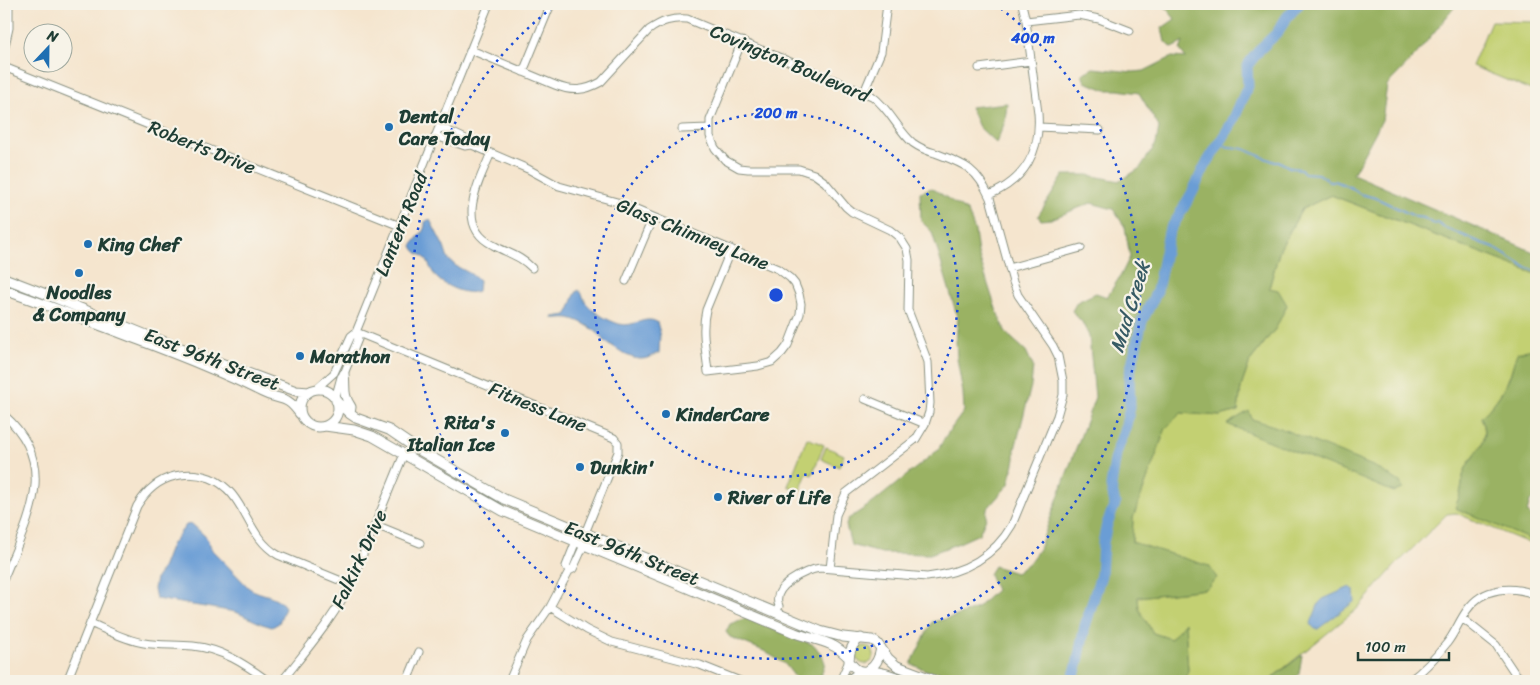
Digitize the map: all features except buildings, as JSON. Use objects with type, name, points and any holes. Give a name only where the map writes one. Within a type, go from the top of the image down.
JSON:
[{"type":"main road","name":"East 96th Street","points":[[4,278],[149,336],[296,391],[312,391]]},
{"type":"main road","name":"East 96th Street","points":[[4,290],[166,350],[246,384],[264,394],[285,399],[294,405],[300,414]]},
{"type":"main road","points":[[344,374],[344,393],[351,407],[350,414]]},
{"type":"main road","points":[[312,391],[328,391],[335,400],[337,412],[335,418],[325,426],[319,427],[308,424],[300,414],[301,401],[312,391]]},
{"type":"main road","name":"East 96th Street","points":[[335,400],[359,420],[389,430],[414,447],[504,500],[827,634],[875,641],[897,666],[937,681]]},
{"type":"main road","name":"East 96th Street","points":[[325,426],[349,428],[367,434],[503,511],[802,636],[832,644],[839,648],[854,667],[864,670]]},
{"type":"main road","points":[[723,604],[745,607],[769,617],[776,613]]},
{"type":"main road","points":[[849,659],[850,651],[855,642],[862,638]]},
{"type":"main road","points":[[864,670],[878,662],[881,648]]},
{"type":"main road","points":[[864,670],[887,674],[908,681]]},
{"type":"street","points":[[4,50],[9,28],[9,4]]},
{"type":"street","name":"Lantern Road","points":[[312,391],[334,373],[351,336],[356,332],[489,4]]},
{"type":"street","points":[[523,72],[550,4]]},
{"type":"street","points":[[864,92],[881,52],[887,4]]},
{"type":"street","points":[[989,195],[1008,185],[1022,172],[1032,157],[1038,138],[1039,127],[1026,21],[1022,4]]},
{"type":"street","points":[[1026,21],[1080,15],[1099,19],[1130,31]]},
{"type":"street","name":"Covington Boulevard","points":[[471,50],[566,90],[576,90],[594,86],[601,82],[649,30],[666,19],[687,19],[872,96],[886,108],[912,143],[970,168],[981,181],[989,195],[1018,295],[1053,346],[1058,356],[1063,382],[1063,394],[1058,416],[1007,534],[995,548],[980,560],[961,570],[942,575],[927,577],[812,569],[794,578],[782,590],[777,603],[779,606],[776,613]]},
{"type":"street","points":[[742,41],[712,112],[709,128],[715,148],[731,165],[748,169],[799,169],[808,171],[825,182],[852,212],[890,230],[900,238],[907,249],[910,260],[908,310],[927,357],[929,368],[930,403],[925,424],[916,439],[846,493],[836,516],[830,569]]},
{"type":"street","points":[[978,68],[1031,61]]},
{"type":"street","name":"Roberts Drive","points":[[4,67],[400,226]]},
{"type":"street","name":"Glass Chimney Lane","points":[[440,127],[468,140],[472,145],[528,169],[559,186],[617,202],[731,249],[778,269],[790,278],[799,294],[800,314],[788,345],[776,359],[758,366],[708,372],[704,318],[731,249]]},
{"type":"street","points":[[1039,127],[1100,130]]},
{"type":"street","points":[[682,129],[709,128]]},
{"type":"street","name":"Glass Chimney Lane","points":[[436,136],[465,146],[472,145]]},
{"type":"street","points":[[491,153],[473,198],[473,220],[485,240],[491,245],[522,258],[532,268]]},
{"type":"street","points":[[626,281],[653,217]]},
{"type":"street","points":[[1009,268],[1081,248]]},
{"type":"street","name":"Lantern Road","points":[[335,400],[341,377],[344,374],[358,339],[356,332]]},
{"type":"street","name":"Fitness Lane","points":[[356,332],[614,438],[618,443],[618,452],[580,543],[574,569],[569,571],[550,606],[524,645],[509,681]]},
{"type":"street","points":[[865,399],[925,424]]},
{"type":"street","points":[[4,415],[18,430],[28,446],[34,465],[36,482],[32,507],[4,578]]},
{"type":"street","name":"Falkirk Drive","points":[[282,681],[332,617],[351,585],[404,454]]},
{"type":"street","points":[[67,681],[137,506],[149,490],[163,480],[191,474],[215,480],[234,496],[258,538],[270,550],[351,585]]},
{"type":"street","points":[[376,524],[420,543]]},
{"type":"street","points":[[1409,681],[1439,653],[1472,603],[1492,591],[1515,588],[1536,594]]},
{"type":"street","name":"Covington Boulevard","points":[[766,609],[777,603]]},
{"type":"street","points":[[550,606],[587,630],[612,642],[700,665],[740,681]]},
{"type":"street","points":[[1462,618],[1496,645],[1514,672],[1523,681]]},
{"type":"street","points":[[90,623],[144,644],[196,646],[216,651],[248,666],[268,681]]},
{"type":"street","points":[[407,681],[419,652]]},
{"type":"street","points":[[840,681],[849,659]]},
{"type":"street","points":[[846,681],[864,670]]},
{"type":"green space","points":[[1163,4],[1457,4],[1414,57],[1387,85],[1382,120],[1353,174],[1536,253],[1536,274],[1331,195],[1302,209],[1280,249],[1269,288],[1278,290],[1287,305],[1276,328],[1250,361],[1241,387],[1238,411],[1220,416],[1181,413],[1166,428],[1133,518],[1132,542],[1209,566],[1217,578],[1206,589],[1138,597],[1139,609],[1153,633],[1171,639],[1185,622],[1188,671],[1184,681],[951,681],[911,664],[932,622],[954,617],[977,608],[996,590],[989,574],[994,566],[1016,573],[1029,563],[1039,549],[1095,397],[1089,336],[1082,322],[1072,311],[1077,302],[1096,293],[1107,297],[1130,257],[1125,227],[1113,209],[1091,203],[1051,219],[1041,220],[1038,216],[1064,175],[1088,175],[1120,181],[1140,168],[1156,144],[1159,127],[1139,93],[1106,90],[1085,82],[1082,74],[1093,68],[1133,72],[1144,71],[1172,57],[1186,58],[1180,50],[1183,42],[1173,48],[1165,42],[1162,28],[1175,19]]},
{"type":"green space","points":[[1491,21],[1536,22],[1536,92],[1472,66]]},
{"type":"green space","points":[[1007,103],[1005,122],[996,143],[979,127],[970,107]]},
{"type":"green space","points":[[932,188],[968,212],[975,231],[978,254],[1006,333],[1026,351],[1033,366],[1031,386],[1015,449],[1015,459],[1009,484],[987,509],[986,518],[979,534],[930,554],[881,553],[851,545],[846,525],[848,519],[874,502],[938,450],[964,411],[957,358],[958,319],[932,232],[921,221],[920,192]]},
{"type":"green space","points":[[1331,195],[1536,274],[1536,350],[1528,350],[1518,355],[1502,392],[1481,417],[1485,433],[1481,445],[1464,472],[1456,508],[1536,542],[1536,546],[1456,513],[1447,514],[1394,567],[1356,610],[1268,681],[1185,681],[1188,671],[1185,623],[1171,639],[1153,633],[1139,609],[1138,597],[1206,589],[1132,542],[1133,518],[1166,427],[1181,413],[1220,416],[1238,411],[1241,387],[1250,361],[1276,328],[1269,288],[1280,249],[1302,209]]},
{"type":"green space","points":[[1536,350],[1536,496],[1530,501],[1527,513],[1536,522],[1536,542],[1455,508],[1465,470],[1484,440],[1485,433],[1481,417],[1493,405],[1505,386],[1517,353]]},
{"type":"green space","points":[[1249,411],[1252,419],[1280,428],[1375,467],[1400,482],[1403,489],[1394,492],[1227,424]]},
{"type":"green space","points":[[807,438],[824,445],[812,475],[807,473],[800,491],[788,486]]},
{"type":"green space","points":[[826,447],[844,455],[839,467],[821,459]]},
{"type":"green space","points":[[746,618],[814,645],[822,655],[825,663],[819,681],[798,681],[785,664],[764,651],[730,637],[726,632],[730,624]]},
{"type":"green space","points":[[861,646],[869,646],[874,651],[872,662],[861,664],[856,659],[856,651]]},
{"type":"green space","points":[[1302,655],[1299,674],[1293,681],[1268,681]]},
{"type":"water","points":[[430,220],[444,247],[448,259],[479,281],[478,291],[463,292],[442,282],[434,274],[426,259],[414,249],[412,246],[424,229],[425,222]]},
{"type":"water","points":[[578,290],[593,310],[614,322],[624,325],[648,320],[657,322],[660,333],[659,353],[641,359],[630,357],[605,342],[595,331],[579,321],[569,318],[552,318],[566,315]]},
{"type":"water","points":[[192,524],[206,537],[212,550],[249,588],[273,597],[282,603],[285,607],[279,623],[272,627],[236,612],[156,599],[154,589],[156,578],[161,571],[171,545],[186,525]]},
{"type":"water","points":[[1350,587],[1354,590],[1355,601],[1318,629],[1315,629],[1311,623],[1319,603],[1323,599]]},
{"type":"waterway","name":"Mud Creek","points":[[1072,681],[1085,626],[1101,575],[1103,543],[1107,524],[1115,504],[1111,486],[1116,454],[1130,407],[1129,377],[1142,321],[1157,291],[1169,232],[1192,193],[1205,166],[1232,123],[1248,86],[1247,66],[1260,49],[1277,33],[1287,17],[1299,4]]},
{"type":"waterway","points":[[1219,144],[1244,149],[1291,168],[1301,169],[1304,173],[1319,174],[1329,181],[1335,181],[1352,188],[1360,194],[1376,198],[1416,217],[1424,218],[1433,224],[1438,223],[1443,227],[1496,249],[1523,266],[1536,271]]},
{"type":"place","name":"Dental Care Today","points":[[389,127]]},
{"type":"place","name":"King Chef","points":[[88,244]]},
{"type":"place","name":"Noodles & Company","points":[[79,273]]},
{"type":"place","name":"Marathon","points":[[300,356]]},
{"type":"place","name":"KinderCare","points":[[666,414]]},
{"type":"place","name":"Rita's Italian Ice","points":[[505,433]]},
{"type":"place","name":"Dunkin'","points":[[580,467]]},
{"type":"place","name":"River of Life","points":[[718,497]]}]
